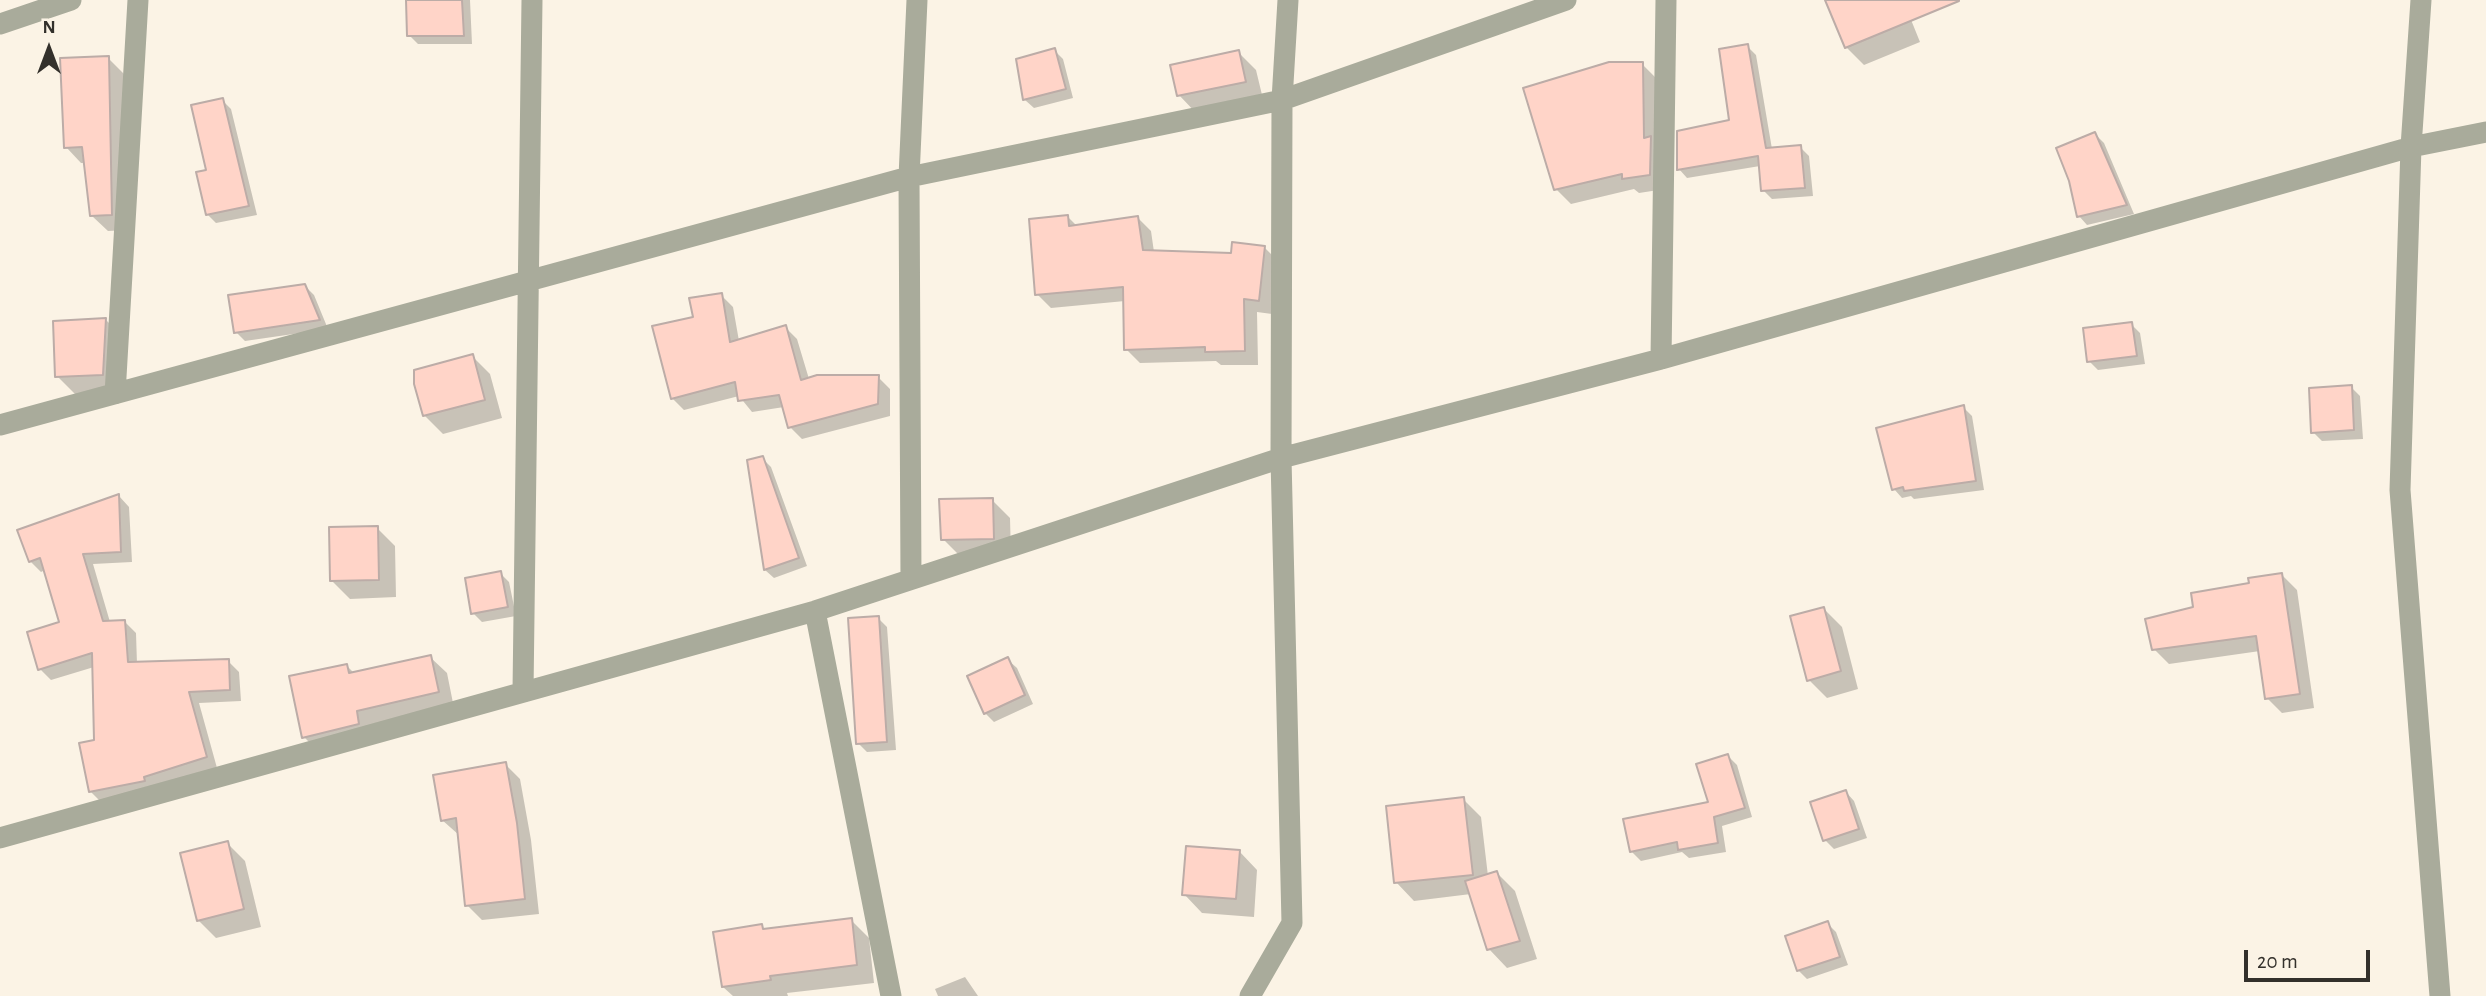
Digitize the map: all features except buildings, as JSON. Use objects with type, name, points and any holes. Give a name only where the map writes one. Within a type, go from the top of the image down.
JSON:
[{"type":"street","points":[[0,24],[71,0]]},
{"type":"street","points":[[115,394],[138,0]]},
{"type":"street","points":[[523,691],[526,281],[532,0]]},
{"type":"street","points":[[911,579],[909,177],[917,0]]},
{"type":"street","points":[[1250,996],[1292,923],[1281,458],[1282,100],[1288,0]]},
{"type":"street","points":[[0,425],[909,177],[1282,100],[1566,0]]},
{"type":"street","points":[[1661,359],[1666,0]]},
{"type":"street","points":[[2421,0],[2411,147],[2400,490],[2440,996]]},
{"type":"street","points":[[0,838],[815,611],[1281,458],[1661,359],[2411,147],[2486,132]]},
{"type":"street","points":[[815,611],[891,996]]}]
